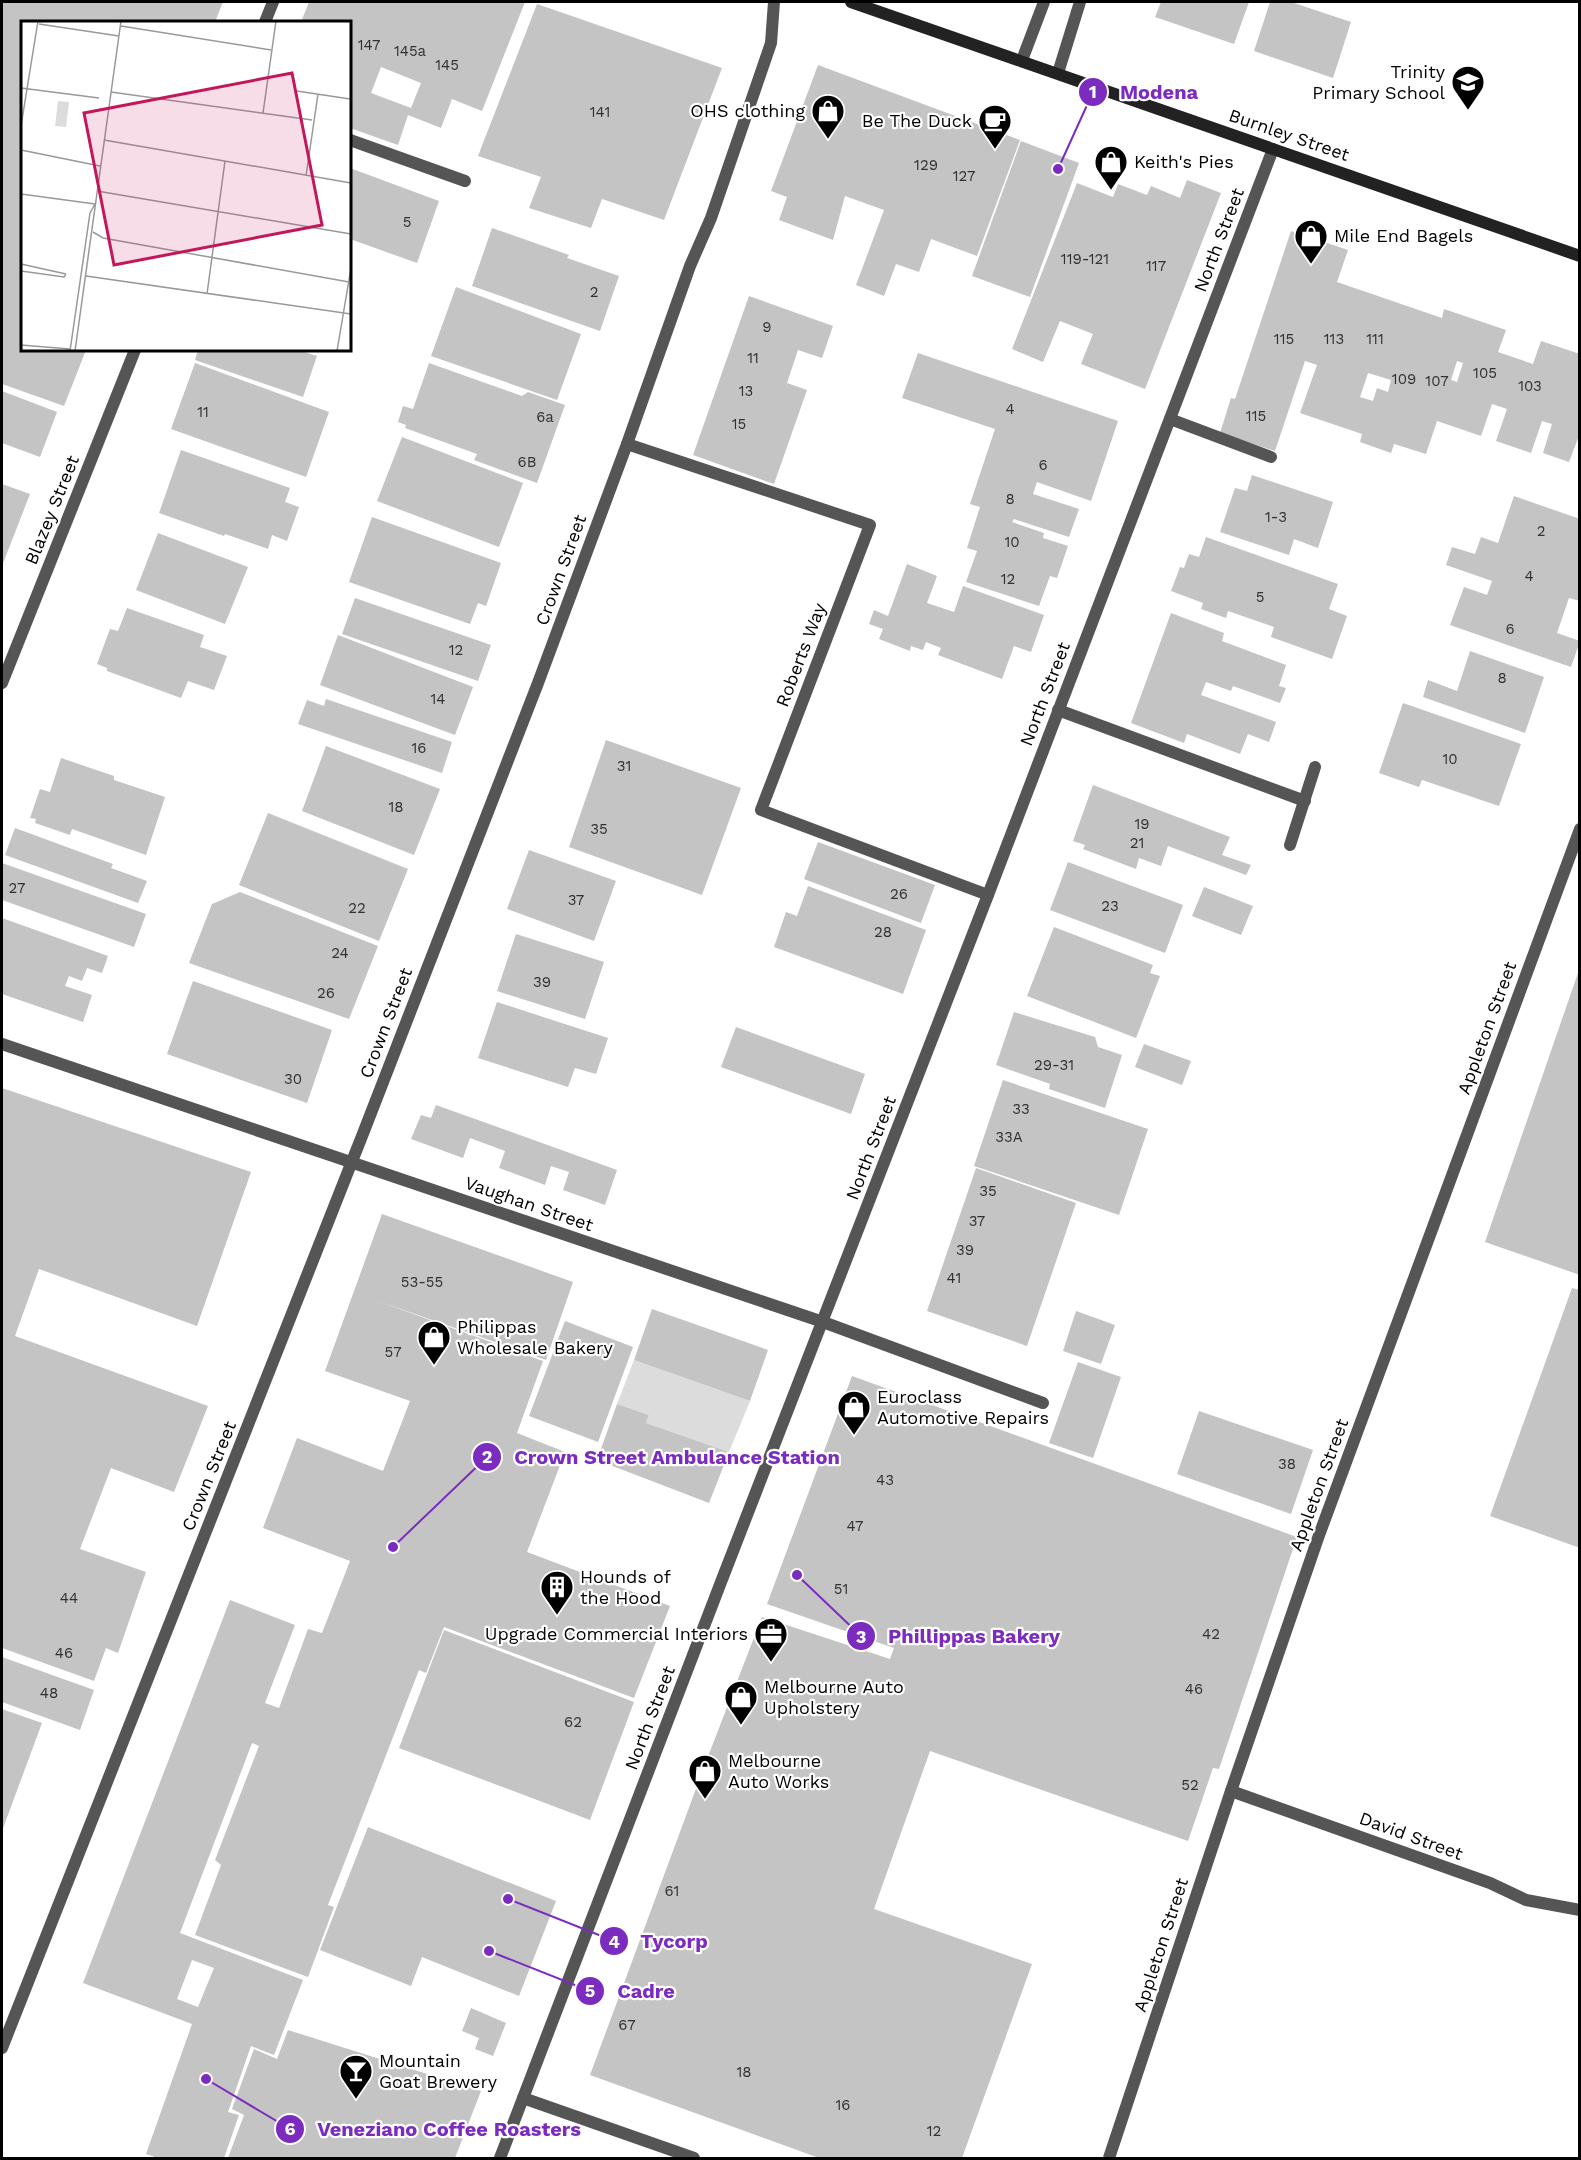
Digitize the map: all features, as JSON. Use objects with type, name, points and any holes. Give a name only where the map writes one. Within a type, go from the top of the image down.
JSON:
[{"type":"main road","name":"Burnley Street","points":[[851,2],[1480,219],[1580,256]]},
{"type":"street","points":[[265,21],[273,2]]},
{"type":"street","name":"Crown Street","points":[[2,2048],[534,694],[690,266],[711,218],[771,43],[774,2]]},
{"type":"street","points":[[1022,60],[1044,2]]},
{"type":"street","points":[[1058,73],[1080,2]]},
{"type":"street","points":[[351,140],[465,181]]},
{"type":"street","name":"North Street","points":[[500,2158],[988,895],[1273,149]]},
{"type":"street","name":"Blazey Street","points":[[2,683],[135,351]]},
{"type":"street","points":[[1170,419],[1271,457]]},
{"type":"street","name":"Roberts Way","points":[[627,444],[870,525],[761,810],[988,895]]},
{"type":"street","points":[[1058,710],[1305,801]]},
{"type":"street","points":[[1290,845],[1315,768]]},
{"type":"street","name":"Appleton Street","points":[[1109,2158],[1231,1791],[1323,1526],[1580,829]]},
{"type":"street","name":"Vaughan Street","points":[[2,1044],[822,1322],[1043,1403]]},
{"type":"street","name":"David Street","points":[[1231,1791],[1490,1883],[1526,1900],[1580,1910]]},
{"type":"street","points":[[523,2098],[694,2158]]},
{"type":"shaded area","points":[[634,1360],[750,1401],[729,1452],[646,1423],[649,1415],[617,1404]]},
{"type":"building","points":[[2,2],[223,2],[215,21],[21,21],[21,351],[86,351],[64,406],[2,384]]},
{"type":"building","points":[[309,2],[525,2],[482,111],[452,99],[441,128],[408,115],[398,145],[351,128],[351,21],[301,21]],"holes":[[[381,67],[421,83],[411,108],[371,93]]]},
{"type":"building","points":[[1161,2],[1249,2],[1234,44],[1155,17]]},
{"type":"building","points":[[1270,2],[1291,2],[1351,22],[1333,78],[1254,51]]},
{"type":"building","points":[[537,4],[722,68],[664,220],[602,199],[591,228],[529,208],[541,177],[478,156]]},
{"type":"building","points":[[818,65],[1020,140],[977,256],[931,239],[919,272],[896,264],[884,296],[856,285],[884,210],[845,196],[833,240],[779,220],[787,197],[771,191]]},
{"type":"building","points":[[1021,141],[1079,163],[1030,297],[972,276]]},
{"type":"building","points":[[351,168],[439,201],[417,263],[351,239]]},
{"type":"building","points":[[1187,180],[1221,193],[1145,389],[1081,364],[1093,334],[1060,321],[1043,362],[1012,349],[1077,183],[1113,197],[1118,184],[1147,195],[1151,186],[1180,198]]},
{"type":"building","points":[[492,228],[569,255],[567,258],[619,276],[600,331],[472,286]]},
{"type":"building","points":[[1291,231],[1348,250],[1337,282],[1442,318],[1444,309],[1506,330],[1498,352],[1533,364],[1541,341],[1580,354],[1580,433],[1569,462],[1543,453],[1552,424],[1542,421],[1531,453],[1496,441],[1507,409],[1492,404],[1481,436],[1437,421],[1426,454],[1394,444],[1391,453],[1360,442],[1362,434],[1300,413],[1317,365],[1305,361],[1275,451],[1220,433],[1231,398],[1235,399]],"holes":[[[1457,361],[1463,363],[1457,382],[1451,380]],[[1368,373],[1391,380],[1388,392],[1377,388],[1373,401],[1360,397]]]},
{"type":"building","points":[[456,287],[581,334],[557,400],[431,356]]},
{"type":"building","points":[[749,296],[833,326],[822,358],[798,350],[787,383],[807,390],[774,484],[693,455]]},
{"type":"building","points":[[198,351],[301,351],[317,356],[303,397],[195,360]]},
{"type":"building","points":[[918,353],[1118,421],[1091,501],[1037,482],[1033,494],[1079,509],[1069,537],[1014,519],[1012,522],[1044,533],[1043,538],[1068,546],[1057,578],[1050,576],[1039,606],[966,582],[977,551],[967,548],[980,507],[970,504],[995,429],[902,398]]},
{"type":"building","points":[[195,363],[329,412],[306,477],[171,429]]},
{"type":"building","points":[[429,363],[522,396],[528,392],[565,405],[537,483],[474,460],[477,454],[405,428],[406,425],[398,422],[403,406],[413,409]]},
{"type":"building","points":[[2,391],[57,412],[40,457],[2,443]]},
{"type":"building","points":[[402,437],[523,483],[499,547],[377,501]]},
{"type":"building","points":[[181,450],[290,488],[285,502],[299,507],[287,541],[272,535],[268,549],[159,513]]},
{"type":"building","points":[[1252,475],[1333,502],[1318,548],[1294,539],[1289,555],[1220,532],[1235,488],[1247,491]]},
{"type":"building","points":[[2,484],[30,494],[2,566]]},
{"type":"building","points":[[1514,496],[1580,519],[1580,601],[1569,598],[1557,633],[1580,641],[1571,667],[1450,625],[1464,587],[1487,595],[1492,581],[1446,565],[1452,547],[1475,554],[1481,537],[1498,543]]},
{"type":"building","points":[[372,517],[501,563],[486,606],[478,603],[470,624],[349,582]]},
{"type":"building","points":[[158,533],[248,567],[225,624],[136,590]]},
{"type":"building","points":[[1206,537],[1338,584],[1329,609],[1347,616],[1332,659],[1271,637],[1274,627],[1228,611],[1226,618],[1201,609],[1203,603],[1171,591],[1180,567],[1184,568],[1189,554],[1199,557]]},
{"type":"building","points":[[907,564],[937,576],[927,603],[954,612],[963,586],[1044,615],[1031,652],[1014,646],[1002,679],[938,655],[941,648],[926,642],[923,650],[911,646],[910,651],[879,639],[883,629],[869,624],[874,610],[888,616]]},
{"type":"building","points":[[355,598],[491,645],[478,681],[342,634]]},
{"type":"building","points":[[127,608],[204,635],[200,647],[227,656],[214,690],[188,681],[181,698],[107,671],[107,668],[97,664],[110,629],[118,631]]},
{"type":"building","points":[[1171,613],[1224,633],[1222,641],[1286,665],[1279,686],[1286,688],[1280,703],[1233,686],[1231,691],[1206,682],[1201,695],[1276,722],[1269,742],[1248,734],[1240,754],[1187,734],[1184,743],[1131,723]]},
{"type":"building","points":[[338,635],[473,687],[455,735],[320,685]]},
{"type":"building","points":[[1470,651],[1544,677],[1525,733],[1423,697],[1428,680],[1457,691]]},
{"type":"building","points":[[326,699],[452,742],[442,773],[298,724],[307,700],[324,706]]},
{"type":"building","points":[[1403,703],[1521,744],[1499,806],[1422,780],[1419,787],[1379,773]]},
{"type":"building","points":[[606,740],[741,788],[702,895],[569,847]]},
{"type":"building","points":[[326,746],[440,789],[414,855],[302,811]]},
{"type":"building","points":[[61,758],[114,776],[114,780],[165,797],[146,855],[72,829],[70,835],[35,823],[36,819],[30,818],[40,789],[50,792]]},
{"type":"building","points":[[1093,785],[1230,837],[1222,855],[1251,865],[1246,875],[1168,846],[1161,866],[1139,858],[1136,869],[1083,849],[1085,845],[1073,841]]},
{"type":"building","points":[[268,813],[408,869],[379,941],[239,885]]},
{"type":"building","points":[[15,828],[113,864],[111,868],[147,881],[138,903],[5,855]]},
{"type":"building","points":[[818,842],[935,885],[921,923],[804,879]]},
{"type":"building","points":[[529,850],[616,881],[594,941],[507,909]]},
{"type":"building","points":[[1068,862],[1183,905],[1165,953],[1050,910]]},
{"type":"building","points":[[2,863],[146,914],[134,947],[2,900]]},
{"type":"building","points":[[808,886],[926,930],[903,994],[774,947],[786,912],[797,916]]},
{"type":"building","points":[[1204,887],[1253,906],[1241,935],[1192,916]]},
{"type":"building","points":[[240,892],[378,946],[349,1019],[189,963],[212,904]]},
{"type":"building","points":[[2,918],[108,956],[102,973],[87,968],[82,981],[69,976],[65,986],[92,995],[83,1022],[2,994]]},
{"type":"building","points":[[1054,927],[1153,965],[1150,973],[1160,976],[1136,1038],[1027,996]]},
{"type":"building","points":[[516,934],[604,962],[585,1019],[497,991]]},
{"type":"building","points":[[1580,970],[1580,1275],[1485,1242]]},
{"type":"building","points":[[193,981],[332,1030],[307,1103],[167,1054]]},
{"type":"building","points":[[497,1002],[608,1038],[596,1074],[575,1068],[568,1087],[478,1058]]},
{"type":"building","points":[[1014,1012],[1095,1037],[1098,1047],[1122,1055],[1105,1108],[1049,1089],[1050,1084],[996,1065]]},
{"type":"building","points":[[736,1027],[865,1074],[851,1114],[721,1067]]},
{"type":"building","points":[[1144,1044],[1191,1061],[1182,1085],[1135,1067]]},
{"type":"building","points":[[1003,1080],[1148,1129],[1119,1215],[974,1166]]},
{"type":"building","points":[[2,1088],[251,1172],[197,1326],[39,1269],[15,1336],[208,1406],[174,1492],[111,1468],[80,1549],[146,1572],[118,1653],[106,1648],[94,1681],[2,1648]]},
{"type":"building","points":[[436,1105],[617,1170],[605,1205],[563,1190],[569,1172],[551,1166],[545,1185],[499,1168],[505,1151],[470,1138],[463,1158],[411,1139],[421,1115],[431,1118]]},
{"type":"building","points":[[976,1168],[1076,1203],[1027,1346],[927,1311]]},
{"type":"building","points":[[382,1214],[573,1282],[546,1360],[375,1300],[543,1361],[517,1433],[565,1452],[527,1552],[670,1606],[634,1698],[444,1627],[426,1673],[419,1670],[328,1905],[334,1907],[308,1977],[195,1935],[221,1865],[215,1860],[259,1746],[252,1743],[180,1933],[303,1980],[274,2055],[251,2046],[228,2112],[239,2115],[224,2158],[158,2158],[146,2154],[192,2024],[83,1983],[230,1600],[295,1625],[265,1703],[279,1708],[308,1629],[322,1633],[350,1561],[263,1528],[297,1438],[383,1471],[410,1401],[325,1371]],"holes":[[[192,1960],[214,1968],[198,2007],[177,1999]]]},
{"type":"building","points":[[1572,1288],[1580,1290],[1580,1548],[1490,1516]]},
{"type":"building","points":[[652,1309],[768,1350],[750,1401],[634,1360]]},
{"type":"building","points":[[1076,1311],[1115,1325],[1101,1364],[1063,1351]]},
{"type":"building","points":[[565,1321],[633,1347],[598,1442],[529,1416]]},
{"type":"building","points":[[1078,1362],[1121,1377],[1093,1458],[1049,1443]]},
{"type":"building","points":[[852,1376],[1297,1537],[1219,1769],[1213,1768],[1188,1841],[930,1751],[874,1909],[1032,1964],[962,2158],[819,2158],[590,2075],[762,1617],[890,1659],[894,1648],[767,1604]]},
{"type":"building","points":[[617,1404],[649,1415],[646,1423],[729,1452],[709,1503],[597,1460]]},
{"type":"building","points":[[1199,1411],[1313,1450],[1291,1514],[1177,1474]]},
{"type":"building","points":[[444,1630],[634,1702],[590,1820],[399,1748]]},
{"type":"building","points":[[2,1657],[94,1690],[80,1730],[2,1702]]},
{"type":"building","points":[[2,1709],[42,1723],[2,1831]]},
{"type":"building","points":[[368,1827],[556,1901],[519,1996],[422,1957],[411,1986],[320,1950]]},
{"type":"building","points":[[471,2008],[506,2023],[493,2056],[475,2049],[479,2038],[462,2031]]},
{"type":"building","name":"Mountain Goat Brewery","points":[[288,2030],[481,2091],[455,2158],[228,2158],[244,2115],[232,2109],[254,2049],[277,2059]]},
{"type":"place","name":"Trinity Primary School","points":[[1468,111]]},
{"type":"place","name":"OHS clothing","points":[[828,140]]},
{"type":"place","name":"Be The Duck","points":[[995,150]]},
{"type":"place","name":"Modena","points":[[1058,169]]},
{"type":"place","name":"Keith's Pies","points":[[1111,191]]},
{"type":"place","name":"Mile End Bagels","points":[[1311,265]]},
{"type":"place","name":"Philippas Wholesale Bakery","points":[[434,1366]]},
{"type":"place","name":"Euroclass Automotive Repairs","points":[[854,1436]]},
{"type":"place","name":"Crown Street Ambulance Station","points":[[393,1547]]},
{"type":"place","name":"Phillippas Bakery","points":[[797,1575]]},
{"type":"place","name":"Hounds of the Hood","points":[[557,1616]]},
{"type":"place","name":"Upgrade Commercial Interiors","points":[[771,1663]]},
{"type":"place","name":"Melbourne Auto Upholstery","points":[[741,1726]]},
{"type":"place","name":"Melbourne Auto Works","points":[[705,1800]]},
{"type":"place","name":"Tycorp","points":[[508,1899]]},
{"type":"place","name":"Cadre","points":[[489,1951]]},
{"type":"place","name":"Veneziano Coffee Roasters","points":[[206,2079]]},
{"type":"place","name":"Mountain Goat Brewery","points":[[356,2100]]}]
